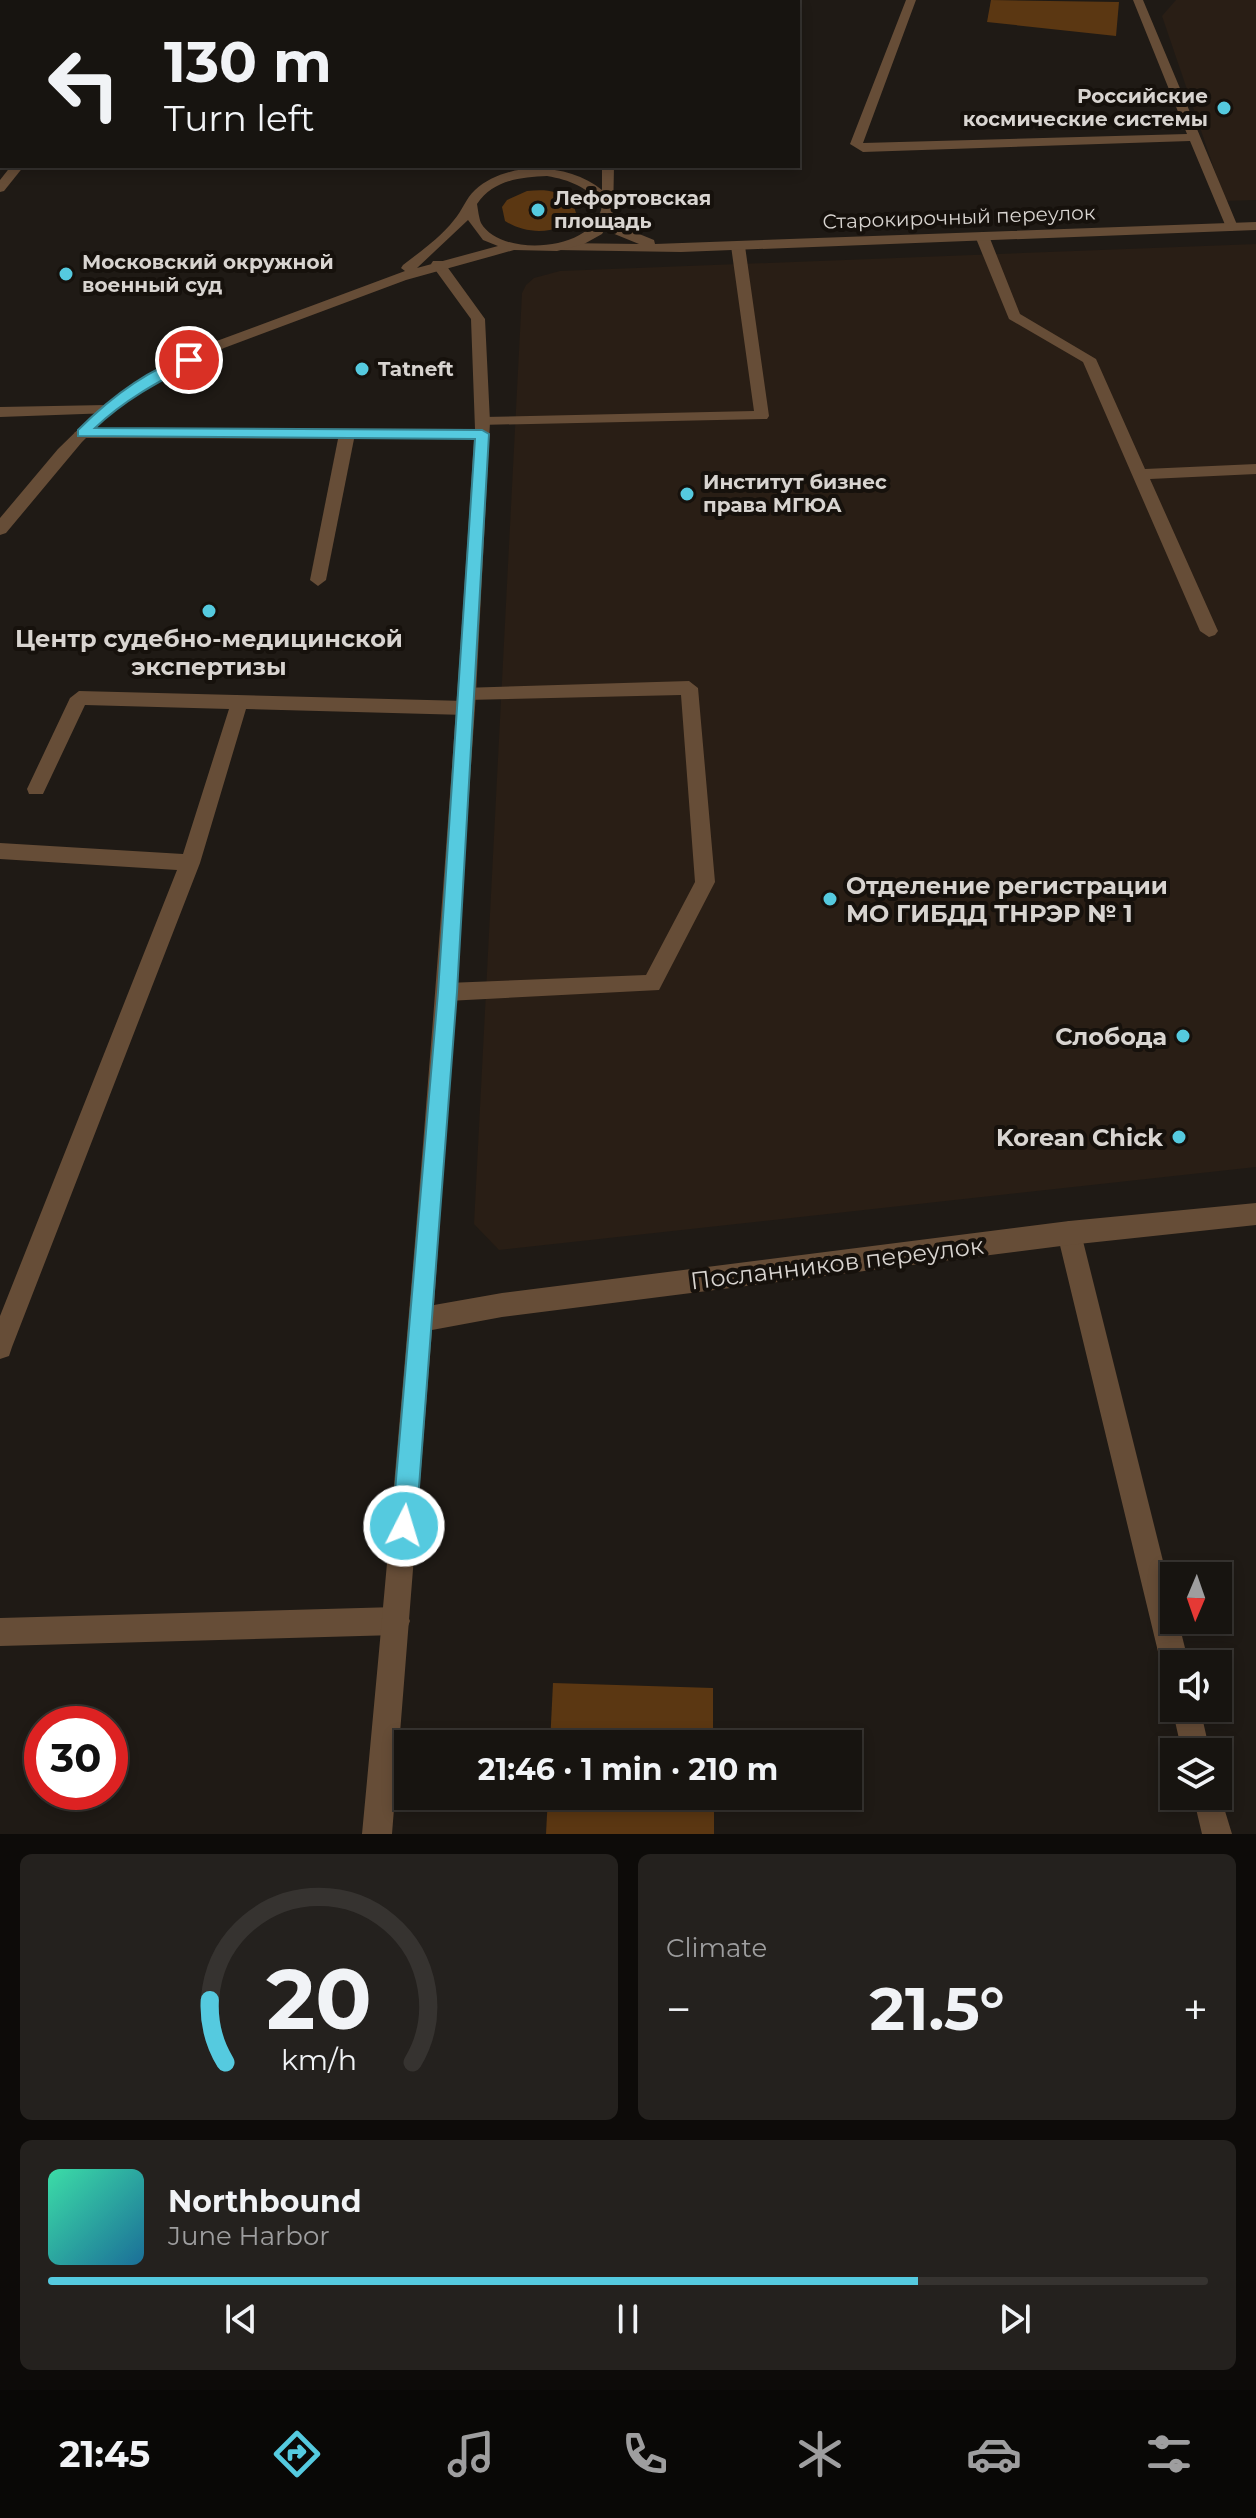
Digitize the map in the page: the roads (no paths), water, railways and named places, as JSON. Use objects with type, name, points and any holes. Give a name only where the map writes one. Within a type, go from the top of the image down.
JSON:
[{"type":"street","points":[[911,0],[856,144],[863,148],[1193,137]]},
{"type":"street","points":[[1138,0],[1232,227]]},
{"type":"street","points":[[0,188],[16,168]]},
{"type":"street","points":[[553,174],[583,168]]},
{"type":"street","points":[[471,204],[470,217],[477,230],[492,240],[512,247],[561,247],[591,234],[607,210],[608,168]]},
{"type":"street","points":[[396,278],[448,235],[479,193],[493,183],[531,173],[553,174],[588,183],[600,192],[607,210]]},
{"type":"street","name":"Старокирочный переулок","points":[[607,210],[617,230],[634,240],[664,247]]},
{"type":"street","name":"Старокирочный переулок","points":[[561,247],[738,246],[1232,227],[1254,229]]},
{"type":"street","points":[[982,236],[1014,316],[1089,359],[1209,631]]},
{"type":"street","points":[[82,433],[347,434],[762,416],[738,246]]},
{"type":"street","points":[[0,529],[82,433],[106,410],[143,384],[212,348],[396,278],[438,264],[512,247]]},
{"type":"street","points":[[377,1834],[447,992],[482,428],[478,319],[471,304],[442,274],[438,264]]},
{"type":"street","points":[[0,412],[106,410]]},
{"type":"street","points":[[318,580],[347,434]]},
{"type":"street","points":[[1140,474],[1256,469]]},
{"type":"street","points":[[36,789],[79,698],[239,704],[467,701],[689,688],[705,882],[652,984],[447,992]]},
{"type":"street","points":[[0,1347],[190,863],[239,704]]},
{"type":"street","points":[[0,851],[190,863]]},
{"type":"street","name":"Посланников переулок","points":[[420,1320],[502,1305],[1069,1233],[1254,1218]]},
{"type":"street","points":[[1069,1233],[1172,1650]]},
{"type":"street","points":[[0,1632],[396,1621]]},
{"type":"street","points":[[1211,1810],[1217,1834]]},
{"type":"place","name":"Российские космические системы","points":[[1224,108]]},
{"type":"place","name":"Лефортовская площадь","points":[[538,210]]},
{"type":"place","name":"Московский окружной военный суд","points":[[66,274]]},
{"type":"place","name":"Tatneft","points":[[362,369]]},
{"type":"place","name":"Институт бизнес права МГЮА","points":[[687,494]]},
{"type":"place","name":"Центр судебно-медицинской экспертизы","points":[[209,611]]},
{"type":"place","name":"Отделение регистрации МО ГИБДД ТНРЭР № 1","points":[[830,899]]},
{"type":"place","name":"Слобода","points":[[1183,1036]]},
{"type":"place","name":"Korean Chick","points":[[1179,1137]]}]
